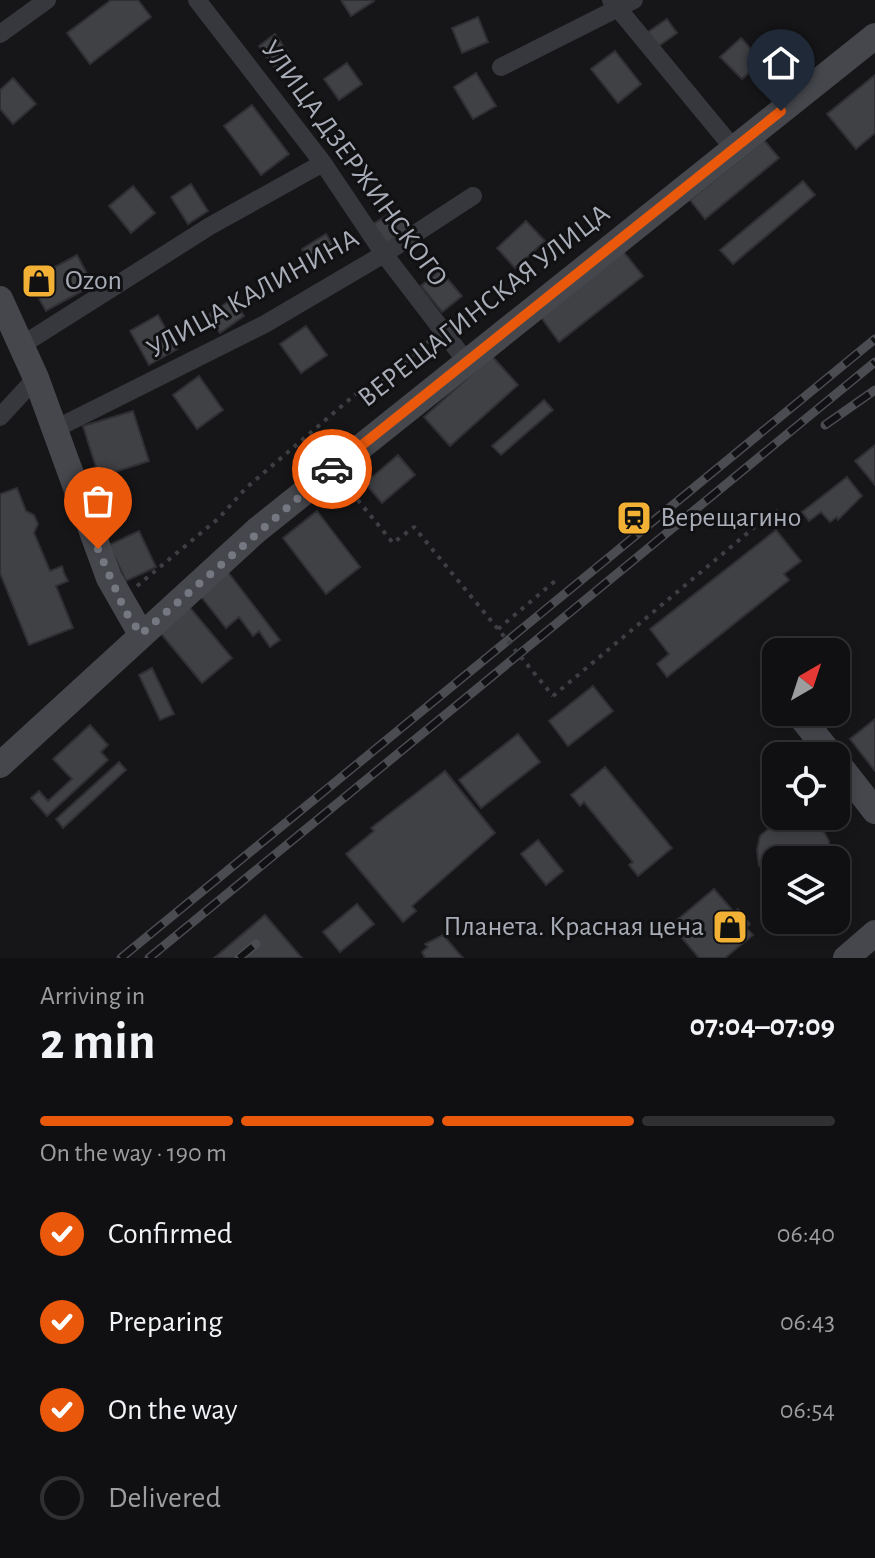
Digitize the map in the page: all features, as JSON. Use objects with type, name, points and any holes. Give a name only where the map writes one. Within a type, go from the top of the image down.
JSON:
[{"type":"main road","name":"ВЕРЕЩАГИНСКАЯ УЛИЦА","points":[[0,765],[257,530],[875,36]]},
{"type":"main road","points":[[0,299],[36,378],[109,578],[141,634]]},
{"type":"main road","points":[[808,726],[821,742]]},
{"type":"main road","points":[[850,779],[875,811]]},
{"type":"main road","points":[[846,958],[875,933]]},
{"type":"street","points":[[0,34],[47,0]]},
{"type":"street","name":"УЛИЦА ДЗЕРЖИНСКОГО","points":[[197,0],[323,163],[384,254],[466,361]]},
{"type":"street","points":[[501,67],[621,3],[734,149]]},
{"type":"street","points":[[22,345],[210,226],[323,163]]},
{"type":"street","name":"УЛИЦА КАЛИНИНА","points":[[53,430],[265,324],[384,254],[473,196]]},
{"type":"street","points":[[0,417],[36,378]]},
{"type":"path","points":[[109,578],[125,586],[143,583],[219,518],[246,488],[357,393],[388,379],[411,361],[440,327]]},
{"type":"path","points":[[307,438],[393,543],[414,527],[553,696],[775,510],[786,525]]},
{"type":"path","points":[[498,629],[555,581]]},
{"type":"building","points":[[111,0],[138,0],[151,17],[90,64],[67,33]]},
{"type":"building","points":[[341,0],[373,0],[374,1],[351,16]]},
{"type":"building","points":[[478,17],[488,42],[462,53],[452,28]]},
{"type":"building","points":[[667,19],[677,33],[659,46],[648,32]]},
{"type":"building","points":[[275,34],[291,57],[275,68],[259,46]]},
{"type":"building","points":[[741,38],[762,61],[742,79],[720,57]]},
{"type":"building","points":[[615,51],[641,84],[618,103],[591,69]]},
{"type":"building","points":[[347,63],[362,84],[339,100],[324,79]]},
{"type":"building","points":[[476,73],[496,106],[473,119],[454,87]]},
{"type":"building","points":[[875,75],[875,133],[856,149],[827,114]]},
{"type":"building","points":[[13,78],[36,104],[13,124],[0,109],[0,90]]},
{"type":"building","points":[[252,105],[289,154],[261,175],[224,126]]},
{"type":"building","points":[[764,140],[779,158],[705,219],[690,200]]},
{"type":"building","points":[[803,181],[815,195],[733,264],[720,250]]},
{"type":"building","points":[[191,184],[208,211],[188,224],[171,197]]},
{"type":"building","points":[[133,186],[155,213],[131,233],[109,206]]},
{"type":"building","points":[[397,209],[410,229],[386,244],[373,224]]},
{"type":"building","points":[[526,221],[545,241],[515,268],[497,248]]},
{"type":"building","points":[[326,234],[336,250],[311,265],[302,249]]},
{"type":"building","points":[[623,251],[643,276],[559,342],[540,316]]},
{"type":"building","points":[[77,255],[93,285],[46,311],[29,281]]},
{"type":"building","points":[[440,270],[462,296],[442,312],[421,286]]},
{"type":"building","points":[[232,299],[244,316],[220,333],[208,315]]},
{"type":"building","points":[[158,315],[177,349],[149,365],[130,331]]},
{"type":"building","points":[[306,326],[327,355],[301,373],[280,344]]},
{"type":"building","points":[[492,356],[518,385],[450,446],[424,417]]},
{"type":"building","points":[[199,376],[223,410],[197,429],[173,395]]},
{"type":"building","points":[[544,400],[553,410],[501,455],[492,446]]},
{"type":"building","points":[[133,411],[149,461],[99,477],[83,426]]},
{"type":"building","points":[[875,445],[875,485],[855,461]]},
{"type":"building","points":[[398,455],[415,475],[382,503],[365,483]]},
{"type":"building","points":[[847,477],[862,496],[838,520],[837,517],[830,522],[821,512],[809,521],[802,512]]},
{"type":"building","points":[[17,488],[26,511],[34,515],[38,524],[34,533],[50,571],[62,566],[68,581],[56,586],[73,628],[29,645],[0,573],[0,494]]},
{"type":"building","points":[[317,511],[360,567],[326,594],[283,538]]},
{"type":"building","name":"Верещагино","points":[[776,530],[801,561],[784,574],[789,580],[667,677],[657,664],[669,654],[650,629]]},
{"type":"building","points":[[139,531],[156,567],[126,581],[109,545]]},
{"type":"building","points":[[228,572],[280,640],[270,647],[259,631],[253,636],[239,617],[226,628],[199,594]]},
{"type":"building","points":[[187,604],[232,658],[202,683],[157,629]]},
{"type":"building","points":[[152,668],[174,714],[160,720],[139,675]]},
{"type":"building","points":[[593,686],[613,711],[568,746],[549,721]]},
{"type":"building","points":[[875,719],[875,771],[850,739]]},
{"type":"building","points":[[90,725],[108,745],[101,752],[108,760],[47,816],[31,798],[39,791],[48,801],[72,779],[53,759]]},
{"type":"building","points":[[518,734],[540,762],[481,808],[459,780]]},
{"type":"building","points":[[119,762],[126,770],[63,828],[56,819]]},
{"type":"building","points":[[605,767],[672,848],[638,876],[629,865],[633,862],[584,802],[580,806],[571,795]]},
{"type":"building","points":[[445,771],[495,833],[412,906],[416,911],[403,922],[346,854],[374,831],[371,828]]},
{"type":"building","points":[[767,830],[823,830],[829,846],[762,846],[762,869],[757,850],[760,836]]},
{"type":"building","points":[[538,840],[563,871],[546,885],[521,854]]},
{"type":"building","points":[[714,889],[734,912],[738,909],[750,924],[746,928],[753,935],[725,958],[699,958],[671,925]]},
{"type":"building","points":[[357,904],[374,924],[340,952],[323,932]]},
{"type":"building","points":[[265,915],[302,958],[214,958]]},
{"type":"building","points":[[443,935],[463,958],[425,958],[422,952],[428,947],[425,944]]},
{"type":"railway","points":[[121,958],[875,339]]},
{"type":"railway","points":[[149,958],[875,362]]},
{"type":"railway","points":[[825,425],[875,390]]},
{"type":"railway","points":[[239,958],[256,944]]},
{"type":"way so far","points":[[98,549],[125,611],[141,634],[257,530],[332,469]]},
{"type":"place","name":"Ozon","points":[[39,281]]},
{"type":"place","name":"Верещагино","points":[[634,518]]},
{"type":"place","name":"Планета. Красная цена","points":[[730,927]]},
{"type":"route","points":[[332,469],[781,111]]}]
